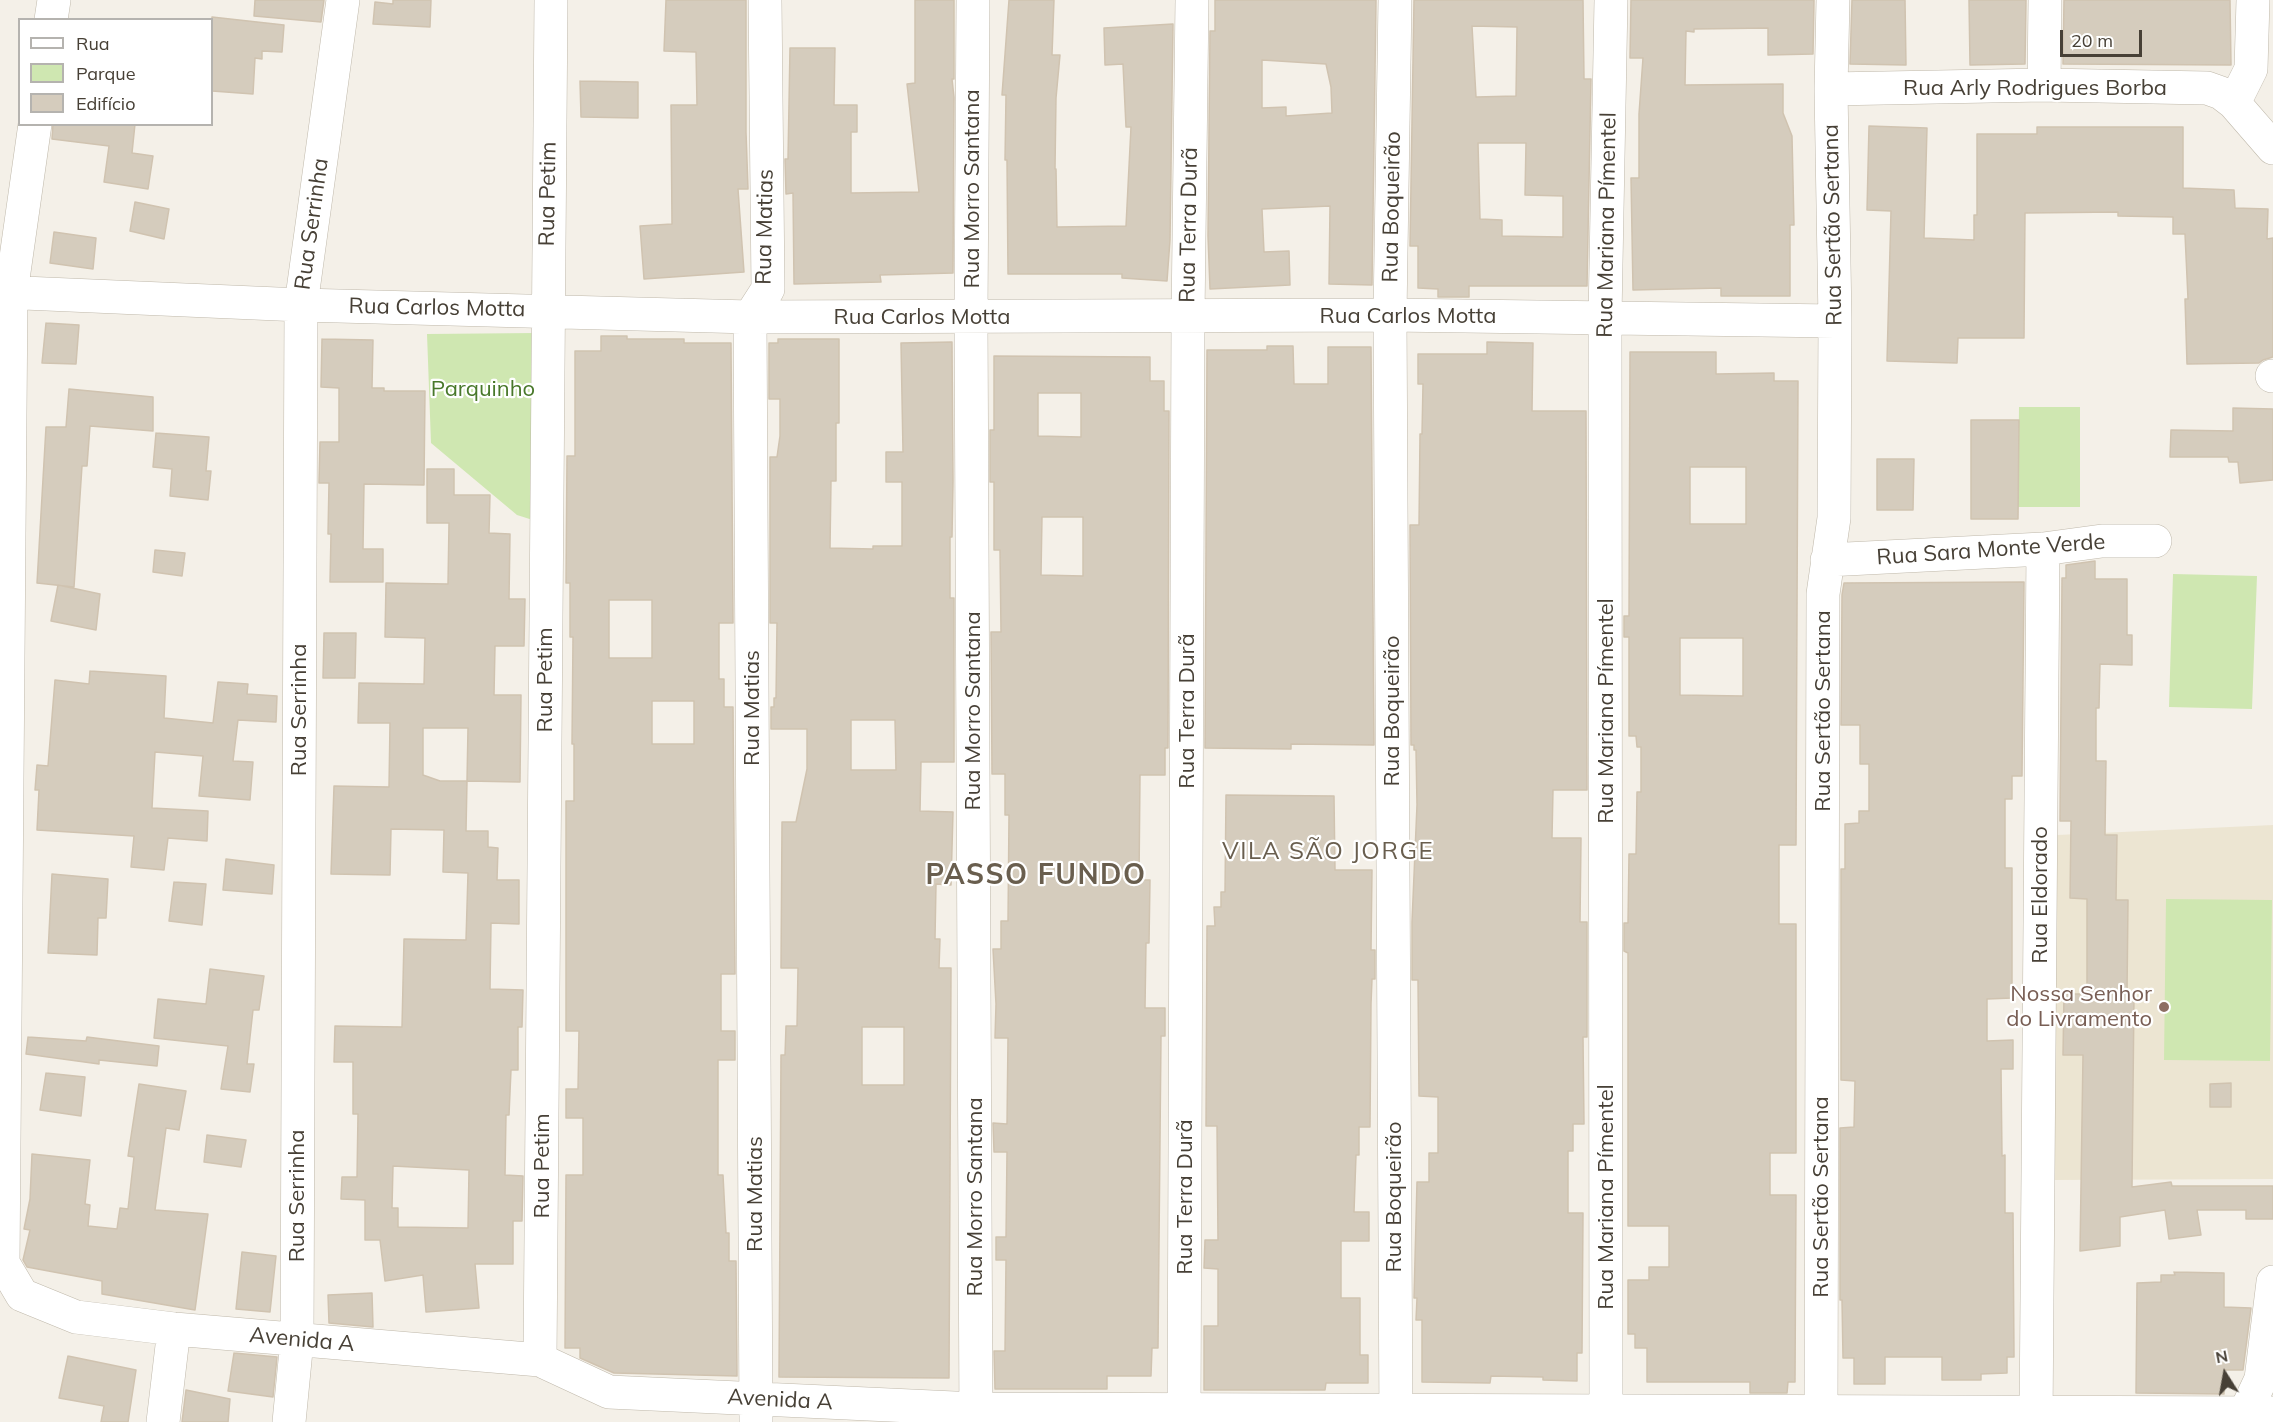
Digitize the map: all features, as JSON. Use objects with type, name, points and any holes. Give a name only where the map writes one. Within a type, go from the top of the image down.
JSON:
[{"type":"street","points":[[51,18],[54,0]]},
{"type":"street","name":"Rua Serrinha","points":[[289,1422],[297,1340],[300,305],[343,0]]},
{"type":"street","name":"Rua Petim","points":[[540,1360],[550,0]]},
{"type":"street","name":"Rua Matias","points":[[756,1411],[750,317],[768,289],[765,0]]},
{"type":"street","name":"Rua Morro Santana","points":[[973,0],[971,317],[976,1416]]},
{"type":"street","name":"Rua Terra Durã","points":[[1184,1416],[1188,317],[1192,0]]},
{"type":"street","name":"Rua Boqueirão","points":[[1395,0],[1390,315],[1396,1416]]},
{"type":"street","name":"Rua Mariana Pímentel","points":[[1606,1417],[1605,317],[1611,0]]},
{"type":"street","name":"Rua Sertão Sertana","points":[[1821,1417],[1823,594],[1834,518],[1835,321],[1831,89],[1833,0]]},
{"type":"street","points":[[2044,85],[2045,0]]},
{"type":"street","points":[[2234,103],[2251,69],[2253,0]]},
{"type":"street","name":"Rua Arly Rodrigues Borba","points":[[1831,89],[2044,85],[2207,88],[2221,93],[2234,103],[2273,148]]},
{"type":"street","points":[[5,293],[35,126]]},
{"type":"street","name":"Rua Carlos Motta","points":[[5,293],[300,305],[750,317],[1390,315],[1835,321]]},
{"type":"street","name":"Avenida A","points":[[5,293],[3,1263],[22,1295],[76,1317],[174,1329],[540,1360],[609,1392],[756,1411],[976,1416],[2255,1416]]},
{"type":"street","name":"Rua Sara Monte Verde","points":[[1827,560],[2043,549],[2102,542],[2155,541]]},
{"type":"street","name":"Rua Eldorado","points":[[2036,1417],[2043,549]]},
{"type":"street","points":[[2255,1416],[2273,1282]]},
{"type":"street","points":[[163,1422],[174,1329]]},
{"type":"shaded area","name":"Nossa Senhor do Livramento","points":[[2273,825],[2273,1179],[2053,1180],[2057,835]]},
{"type":"green space","name":"Parquinho","points":[[536,333],[539,522],[517,515],[431,443],[427,334]]},
{"type":"green space","points":[[2019,407],[2080,407],[2080,507],[2018,507]]},
{"type":"green space","points":[[2173,574],[2257,576],[2252,709],[2169,707]]},
{"type":"green space","points":[[2166,899],[2272,900],[2270,1061],[2164,1060]]},
{"type":"building","points":[[255,0],[324,0],[321,22],[254,16]]},
{"type":"building","points":[[393,0],[431,0],[430,27],[373,24],[375,2],[393,4]]},
{"type":"building","points":[[666,0],[746,0],[748,189],[738,189],[744,272],[644,279],[640,226],[672,224],[671,105],[697,105],[696,52],[664,51]]},
{"type":"building","points":[[915,0],[954,0],[953,273],[880,275],[881,282],[794,284],[793,193],[786,194],[785,159],[788,159],[790,48],[835,48],[834,105],[857,105],[857,132],[851,132],[851,193],[919,192],[907,84],[915,83]]},
{"type":"building","points":[[1009,0],[1054,0],[1052,55],[1060,55],[1056,98],[1057,227],[1126,226],[1131,127],[1126,127],[1123,64],[1105,65],[1104,28],[1173,24],[1170,240],[1167,281],[1122,278],[1122,274],[1008,274],[1006,95],[1002,95]]},
{"type":"building","points":[[1215,0],[1376,0],[1372,285],[1329,284],[1330,206],[1262,209],[1264,252],[1289,251],[1290,285],[1210,289],[1208,236],[1210,31],[1215,31]],"holes":[[[1262,60],[1326,64],[1331,87],[1332,113],[1286,116],[1286,107],[1262,108]]]},
{"type":"building","points":[[1414,0],[1583,0],[1584,79],[1591,79],[1587,286],[1469,286],[1469,297],[1438,297],[1438,289],[1418,288],[1418,246],[1410,246]],"holes":[[[1472,26],[1517,27],[1516,96],[1476,97]],[[1478,143],[1526,143],[1525,195],[1563,196],[1563,237],[1502,236],[1502,220],[1480,219]]]},
{"type":"building","points":[[1631,0],[1814,0],[1813,54],[1768,55],[1768,28],[1686,31],[1685,85],[1783,84],[1783,113],[1792,136],[1794,225],[1790,225],[1790,296],[1721,296],[1721,288],[1633,290],[1631,178],[1639,178],[1639,114],[1643,58],[1630,58]]},
{"type":"building","points":[[1852,0],[1905,0],[1906,65],[1850,64]]},
{"type":"building","points":[[1969,0],[2026,0],[2025,64],[1970,65]]},
{"type":"building","points":[[2064,0],[2230,0],[2231,65],[2063,64]]},
{"type":"building","points":[[212,18],[284,25],[282,52],[262,51],[262,59],[255,58],[253,94],[213,91]]},
{"type":"building","points":[[580,81],[638,82],[638,118],[581,117]]},
{"type":"building","points":[[53,126],[135,126],[132,153],[153,156],[148,189],[104,182],[109,146],[52,139]]},
{"type":"building","points":[[1869,126],[1927,128],[1924,238],[1974,240],[1974,215],[1977,215],[1977,134],[2037,134],[2037,127],[2183,127],[2183,188],[2234,190],[2235,208],[2268,209],[2267,239],[2273,238],[2273,357],[2259,363],[2187,364],[2185,299],[2188,299],[2185,234],[2173,234],[2173,217],[2118,216],[2118,212],[2025,213],[2024,338],[1958,338],[1957,363],[1887,361],[1891,211],[1867,210]]},
{"type":"building","points":[[135,202],[169,209],[164,239],[130,231]]},
{"type":"building","points":[[54,232],[96,238],[93,269],[50,263]]},
{"type":"building","points":[[46,323],[79,325],[76,364],[42,363]]},
{"type":"building","points":[[601,336],[627,336],[627,339],[684,339],[684,343],[731,343],[733,623],[719,623],[719,679],[724,679],[724,707],[733,707],[735,974],[721,974],[721,1031],[735,1031],[735,1060],[718,1060],[718,1175],[723,1175],[726,1233],[729,1233],[729,1261],[736,1261],[737,1376],[614,1373],[580,1358],[580,1348],[565,1348],[566,1175],[583,1175],[583,1118],[566,1118],[566,1089],[578,1089],[579,1031],[566,1031],[566,801],[574,801],[573,637],[570,637],[570,583],[566,583],[567,456],[575,456],[575,351],[601,351]],"holes":[[[609,600],[652,600],[652,658],[609,658]],[[652,701],[694,701],[694,744],[652,744]]]},
{"type":"building","points":[[322,339],[373,340],[372,388],[384,388],[384,391],[425,391],[424,485],[364,484],[363,549],[383,549],[383,582],[330,582],[329,483],[319,483],[320,442],[339,442],[339,388],[321,387]]},
{"type":"building","points":[[778,339],[839,339],[839,423],[836,423],[836,481],[831,481],[830,548],[873,549],[873,546],[902,546],[902,482],[886,482],[886,452],[903,452],[901,343],[952,342],[953,482],[950,598],[954,598],[954,762],[921,762],[920,811],[953,812],[951,885],[936,884],[935,939],[940,939],[939,968],[951,968],[949,1378],[779,1377],[781,1055],[785,1055],[786,1026],[797,1026],[798,968],[781,968],[782,822],[796,822],[807,769],[807,729],[771,729],[771,707],[774,707],[774,698],[776,698],[777,623],[770,623],[770,457],[777,457],[780,436],[780,399],[769,399],[769,343],[778,343]],"holes":[[[851,720],[895,720],[896,770],[851,770]],[[862,1027],[904,1027],[904,1085],[862,1085]]]},
{"type":"building","points":[[1487,342],[1533,343],[1532,411],[1586,411],[1587,790],[1553,790],[1552,838],[1581,838],[1580,922],[1587,922],[1587,1037],[1583,1037],[1584,1124],[1573,1124],[1573,1151],[1568,1151],[1568,1213],[1583,1213],[1582,1353],[1577,1353],[1577,1381],[1543,1380],[1543,1377],[1491,1376],[1490,1383],[1422,1382],[1422,1320],[1416,1320],[1417,1298],[1414,1298],[1417,1182],[1429,1182],[1429,1153],[1438,1153],[1438,1097],[1419,1096],[1418,980],[1412,980],[1417,805],[1416,750],[1414,750],[1414,745],[1411,745],[1410,525],[1419,525],[1423,384],[1418,384],[1418,354],[1487,354]]},
{"type":"building","points":[[1267,346],[1293,346],[1294,384],[1328,384],[1328,347],[1371,347],[1374,745],[1291,744],[1291,749],[1205,748],[1207,350],[1267,350]]},
{"type":"building","points":[[1630,352],[1716,352],[1716,374],[1774,373],[1774,381],[1798,381],[1796,845],[1779,845],[1779,924],[1796,924],[1796,1153],[1770,1153],[1770,1195],[1796,1195],[1795,1382],[1788,1382],[1787,1393],[1750,1393],[1750,1382],[1647,1382],[1647,1348],[1635,1348],[1635,1334],[1628,1334],[1628,1280],[1649,1280],[1649,1267],[1669,1267],[1669,1226],[1628,1226],[1628,953],[1624,951],[1624,923],[1628,923],[1629,854],[1636,854],[1637,792],[1641,792],[1641,747],[1637,747],[1636,736],[1629,736],[1629,637],[1624,637],[1624,616],[1629,616]],"holes":[[[1690,467],[1746,467],[1746,524],[1690,524]],[[1680,638],[1743,638],[1743,696],[1680,695]]]},
{"type":"building","points":[[994,356],[1150,357],[1150,381],[1164,381],[1164,411],[1169,411],[1168,748],[1165,748],[1165,775],[1140,775],[1139,880],[1150,880],[1145,1008],[1165,1008],[1165,1036],[1161,1036],[1158,1348],[1152,1348],[1151,1376],[1107,1376],[1107,1389],[995,1389],[994,1351],[1005,1351],[1006,1260],[996,1260],[996,1237],[1006,1237],[1007,1152],[994,1152],[993,1123],[1007,1124],[1008,1038],[995,1038],[993,949],[1001,949],[1001,921],[1008,921],[1009,815],[1005,815],[1005,774],[992,774],[991,632],[1001,632],[1000,550],[994,550],[994,482],[990,482],[990,430],[994,430]],"holes":[[[1038,393],[1081,393],[1081,437],[1038,436]],[[1042,517],[1083,517],[1083,576],[1041,575]]]},
{"type":"building","points":[[69,389],[153,397],[153,431],[90,426],[87,466],[82,466],[74,587],[37,583],[46,427],[66,427]]},
{"type":"building","points":[[2233,408],[2273,409],[2273,480],[2240,483],[2238,462],[2229,462],[2228,457],[2170,457],[2171,430],[2233,431]]},
{"type":"building","points":[[1971,420],[2019,420],[2018,519],[1971,519]]},
{"type":"building","points":[[156,433],[209,437],[206,471],[211,471],[208,500],[170,496],[172,469],[153,467]]},
{"type":"building","points":[[1877,459],[1914,459],[1913,510],[1877,510]]},
{"type":"building","points":[[427,469],[454,469],[454,495],[490,495],[489,533],[510,534],[509,599],[525,599],[524,646],[495,646],[494,695],[521,695],[520,782],[467,781],[466,831],[488,831],[488,847],[498,848],[497,880],[519,880],[519,924],[491,923],[490,989],[523,990],[522,1027],[518,1027],[518,1070],[511,1070],[509,1115],[506,1115],[505,1175],[523,1176],[522,1221],[513,1221],[513,1264],[475,1264],[479,1308],[426,1312],[423,1275],[385,1281],[380,1240],[365,1240],[365,1200],[341,1199],[342,1177],[357,1177],[358,1114],[353,1114],[353,1062],[334,1062],[335,1026],[402,1027],[404,939],[466,940],[468,873],[443,872],[444,830],[391,829],[390,875],[331,874],[334,786],[389,787],[390,723],[358,723],[359,683],[424,684],[425,638],[385,637],[386,583],[448,584],[449,523],[427,523]],"holes":[[[423,728],[468,728],[467,781],[440,781],[423,775]],[[393,1166],[469,1170],[468,1228],[398,1227],[398,1208],[392,1208]]]},
{"type":"building","points":[[155,550],[185,553],[182,576],[153,572]]},
{"type":"building","points":[[2095,561],[2095,579],[2127,579],[2127,635],[2132,635],[2132,665],[2100,664],[2099,708],[2096,708],[2096,761],[2106,761],[2105,835],[2117,835],[2116,900],[2128,900],[2127,994],[2134,995],[2132,1187],[2171,1182],[2172,1186],[2273,1186],[2273,1219],[2246,1219],[2246,1210],[2197,1210],[2201,1235],[2169,1239],[2165,1210],[2120,1217],[2120,1246],[2080,1251],[2083,1055],[2063,1055],[2064,994],[2087,994],[2087,899],[2070,898],[2071,821],[2060,821],[2062,578],[2066,578],[2066,565]]},
{"type":"building","points":[[2024,582],[2022,776],[2012,776],[2012,799],[2005,799],[2005,868],[2012,868],[2012,998],[1987,999],[1987,1041],[2013,1040],[2013,1069],[2001,1069],[2005,1213],[2013,1213],[2014,1357],[2007,1357],[2007,1373],[1981,1374],[1981,1380],[1942,1380],[1942,1357],[1885,1357],[1885,1384],[1854,1384],[1854,1358],[1843,1358],[1842,1300],[1840,1300],[1840,1128],[1854,1127],[1855,1081],[1841,1080],[1841,869],[1845,869],[1845,824],[1859,823],[1859,811],[1869,811],[1869,764],[1860,764],[1860,725],[1841,725],[1844,583]]},
{"type":"building","points":[[58,585],[100,594],[96,630],[51,621]]},
{"type":"building","points":[[324,633],[356,633],[355,678],[323,678]]},
{"type":"building","points":[[90,671],[166,676],[164,718],[213,723],[218,682],[248,684],[247,694],[277,696],[276,722],[238,720],[233,761],[253,762],[250,800],[199,796],[203,756],[155,752],[152,808],[208,811],[207,841],[168,838],[164,870],[131,867],[134,836],[37,830],[39,790],[35,790],[37,765],[48,766],[55,680],[89,684]]},
{"type":"building","points":[[1226,795],[1334,796],[1335,870],[1372,870],[1371,950],[1375,950],[1375,979],[1372,979],[1371,1004],[1370,1127],[1359,1127],[1354,1212],[1369,1212],[1369,1241],[1341,1241],[1341,1298],[1360,1298],[1360,1355],[1368,1355],[1368,1383],[1326,1383],[1325,1390],[1204,1390],[1204,1326],[1218,1326],[1218,1269],[1204,1268],[1205,1240],[1218,1240],[1217,1126],[1206,1126],[1207,926],[1215,926],[1214,907],[1221,907],[1221,892],[1225,892]]},
{"type":"building","points":[[226,859],[274,865],[272,894],[223,890]]},
{"type":"building","points":[[52,874],[108,879],[106,918],[98,918],[97,955],[48,953]]},
{"type":"building","points":[[174,882],[206,884],[202,925],[169,921]]},
{"type":"building","points":[[210,969],[264,976],[259,1010],[253,1010],[247,1064],[254,1064],[250,1092],[221,1089],[228,1046],[154,1038],[158,999],[206,1004]]},
{"type":"building","points":[[28,1037],[86,1041],[87,1037],[159,1046],[157,1066],[99,1060],[99,1064],[26,1054]]},
{"type":"building","points":[[46,1073],[85,1077],[81,1116],[40,1110]]},
{"type":"building","points":[[2231,1083],[2231,1107],[2210,1107],[2210,1084]]},
{"type":"building","points":[[139,1084],[186,1091],[179,1130],[166,1128],[155,1210],[208,1214],[195,1310],[102,1294],[102,1281],[27,1267],[23,1260],[30,1230],[24,1229],[30,1199],[32,1154],[90,1160],[85,1204],[90,1205],[88,1226],[117,1229],[120,1208],[128,1209],[134,1157],[128,1156]]},
{"type":"building","points":[[207,1135],[246,1140],[241,1167],[204,1162]]},
{"type":"building","points":[[242,1252],[276,1256],[270,1312],[236,1309]]},
{"type":"building","points":[[2174,1272],[2224,1273],[2224,1307],[2251,1308],[2243,1370],[2224,1370],[2224,1394],[2136,1393],[2137,1283],[2161,1282],[2161,1275],[2175,1275]]},
{"type":"building","points":[[372,1293],[373,1327],[329,1323],[328,1295]]},
{"type":"building","points":[[234,1353],[277,1357],[273,1397],[228,1391]]},
{"type":"building","points":[[68,1356],[136,1370],[128,1422],[101,1422],[104,1406],[59,1398]]},
{"type":"building","points":[[186,1390],[230,1399],[228,1422],[182,1422]]},
{"type":"place","name":"Nossa Senhor do Livramento","points":[[2164,1007]]},
{"type":"district","name":"VILA SÃO JORGE","points":[[1328,852]]},
{"type":"district","name":"PASSO FUNDO","points":[[1036,876]]}]
